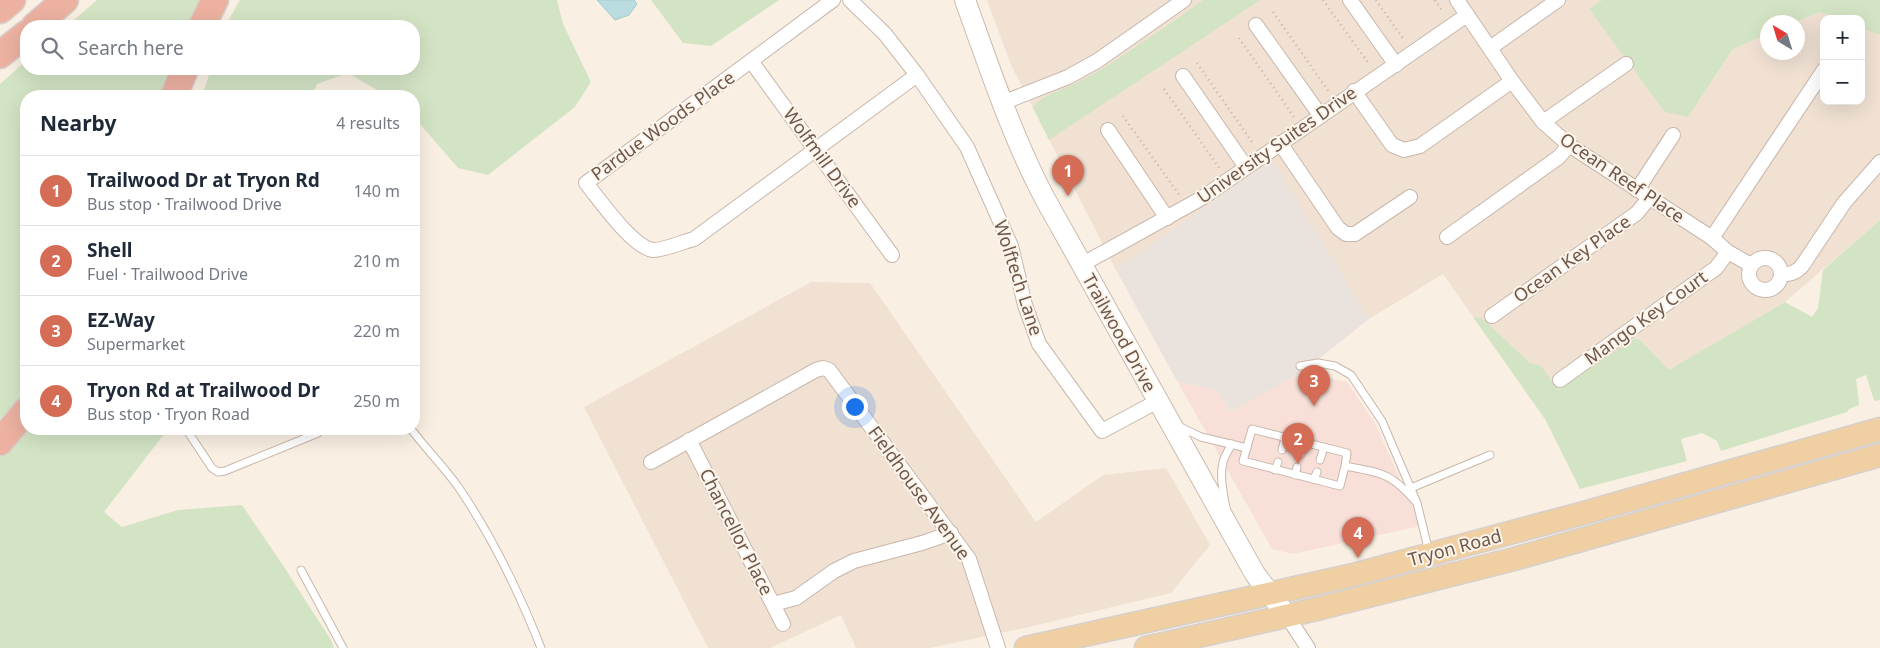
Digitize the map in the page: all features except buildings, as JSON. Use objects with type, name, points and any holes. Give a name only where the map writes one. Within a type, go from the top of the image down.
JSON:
[{"type":"highway","points":[[0,10],[12,0]]},
{"type":"highway","points":[[42,20],[65,0]]},
{"type":"highway","points":[[205,20],[215,0]]},
{"type":"highway","points":[[0,56],[20,39]]},
{"type":"highway","points":[[176,90],[183,75]]},
{"type":"highway","points":[[0,442],[20,418]]},
{"type":"main road","name":"Tryon Road","points":[[1026,648],[1270,594],[1430,555],[1880,428]]},
{"type":"main road","name":"Tryon Road","points":[[1146,648],[1287,616],[1514,559],[1880,455]]},
{"type":"street","name":"Pardue Woods Place","points":[[833,0],[586,183],[623,229],[642,245],[654,250],[694,239],[916,75]]},
{"type":"street","name":"Wolftech Lane","points":[[850,0],[885,34],[968,147],[1012,246],[1025,305],[1039,344],[1102,431],[1158,401]]},
{"type":"street","name":"Trailwood Drive","points":[[965,0],[1002,103],[1033,176],[1255,574],[1287,616],[1308,648]]},
{"type":"street","points":[[1350,0],[1396,65]]},
{"type":"street","name":"Ocean Reef Place","points":[[1457,0],[1512,81],[1543,122],[1569,145],[1712,238],[1728,252],[1752,265]]},
{"type":"street","points":[[1490,48],[1558,0]]},
{"type":"street","points":[[1002,103],[1068,77],[1097,61],[1174,3]]},
{"type":"street","name":"University Suites Drive","points":[[1081,265],[1202,198],[1354,91],[1396,65],[1467,15]]},
{"type":"street","points":[[1256,24],[1320,115]]},
{"type":"street","name":"Wolfmill Drive","points":[[751,61],[892,255]]},
{"type":"street","points":[[1543,122],[1626,64]]},
{"type":"street","points":[[1183,76],[1246,167]]},
{"type":"street","points":[[1712,238],[1820,76]]},
{"type":"street","points":[[1354,91],[1392,145],[1404,150],[1420,146],[1512,81]]},
{"type":"street","points":[[1108,130],[1167,218]]},
{"type":"street","points":[[1637,190],[1673,135]]},
{"type":"street","points":[[1280,143],[1338,228],[1346,234],[1355,234],[1410,197]]},
{"type":"street","points":[[1447,237],[1559,157],[1569,145]]},
{"type":"street","points":[[1782,274],[1792,274],[1802,266],[1844,203],[1880,162]]},
{"type":"street","name":"Ocean Key Place","points":[[1492,316],[1637,213],[1649,198]]},
{"type":"street","name":"Mango Key Court","points":[[1560,380],[1716,268],[1728,252]]},
{"type":"street","points":[[1760,258],[1770,258],[1779,264],[1782,274],[1777,284],[1768,290],[1754,285],[1749,275],[1752,265],[1760,258]]},
{"type":"street","name":"Fieldhouse Avenue","points":[[651,462],[816,370],[822,368],[830,370],[969,559],[998,648]]},
{"type":"street","name":"Chancellor Place","points":[[688,440],[783,624]]},
{"type":"street","points":[[773,604],[796,598],[834,571],[854,560],[922,544],[951,533]]},
{"type":"lane","points":[[1300,366],[1318,363],[1335,366],[1351,374],[1382,420],[1417,503],[1430,555]]},
{"type":"lane","points":[[1171,423],[1201,437],[1247,448]]},
{"type":"lane","points":[[1252,429],[1306,442],[1347,453],[1340,486],[1296,471],[1243,461],[1252,429]]},
{"type":"lane","points":[[190,435],[212,468],[218,472],[225,471],[313,435]]},
{"type":"lane","points":[[416,435],[458,486],[485,529],[512,579],[541,648]]},
{"type":"lane","points":[[1282,450],[1286,438]]},
{"type":"lane","points":[[1301,454],[1306,442]]},
{"type":"lane","points":[[1229,526],[1222,467],[1232,444]]},
{"type":"lane","points":[[1320,460],[1324,447]]},
{"type":"lane","points":[[1411,488],[1490,455]]},
{"type":"lane","points":[[1345,466],[1383,473],[1404,487],[1417,503]]},
{"type":"lane","points":[[301,570],[343,648]]},
{"type":"path","points":[[1323,0],[1369,64]]},
{"type":"path","points":[[1376,0],[1404,40]]},
{"type":"path","points":[[1435,0],[1443,12]]},
{"type":"path","points":[[1274,12],[1329,92]]},
{"type":"path","points":[[1239,38],[1294,117]]},
{"type":"path","points":[[1197,63],[1254,145]]},
{"type":"path","points":[[1164,90],[1220,170]]},
{"type":"path","points":[[1123,116],[1180,197]]},
{"type":"shaded area","points":[[987,0],[1602,0],[1589,10],[1688,117],[1733,49],[1760,37],[1760,60],[1805,60],[1805,18],[1820,12],[1827,15],[1820,15],[1820,105],[1865,105],[1865,29],[1880,35],[1880,220],[1785,302],[1660,376],[1545,419],[1443,274],[1369,319],[1272,160],[1116,270],[1011,65]]},
{"type":"shaded area","points":[[1272,160],[1369,319],[1302,372],[1230,412],[1218,391],[1177,381],[1116,270]]},
{"type":"shaded area","points":[[811,282],[870,283],[1036,522],[1103,475],[1166,468],[1210,545],[1171,593],[1029,627],[930,648],[856,648],[841,615],[770,648],[708,648],[584,407]]},
{"type":"shaded area","points":[[1302,372],[1347,382],[1375,423],[1421,526],[1293,554],[1272,549],[1177,381],[1218,391],[1230,412]]},
{"type":"green space","points":[[97,0],[205,0],[197,20],[74,20]]},
{"type":"green space","points":[[240,0],[557,0],[563,24],[591,82],[575,107],[488,175],[458,168],[420,124],[420,90],[377,90],[351,75],[420,75],[420,20],[228,20]]},
{"type":"green space","points":[[651,0],[779,0],[711,46],[683,43]]},
{"type":"green space","points":[[1203,0],[1260,0],[1049,140],[1033,108],[1037,103],[1094,74]]},
{"type":"green space","points":[[1602,0],[1880,0],[1880,35],[1865,29],[1865,15],[1827,15],[1820,12],[1805,18],[1805,15],[1760,15],[1760,37],[1733,49],[1688,117],[1665,112],[1589,9]]},
{"type":"green space","points":[[20,66],[20,75],[172,75],[166,90],[20,90],[20,399],[0,419],[0,84]]},
{"type":"green space","points":[[209,75],[342,75],[317,84],[314,90],[204,90]]},
{"type":"green space","points":[[1880,220],[1880,400],[1874,400],[1866,375],[1856,379],[1859,405],[1849,409],[1847,412],[1721,451],[1717,441],[1702,433],[1681,439],[1687,461],[1580,489],[1545,419],[1473,317],[1485,321],[1530,363],[1541,366],[1559,390],[1633,339],[1638,339],[1642,342],[1669,370],[1785,302],[1812,317],[1818,308],[1823,270]]},
{"type":"green space","points":[[20,432],[20,435],[163,435],[104,512],[122,527],[178,510],[242,505],[331,640],[334,648],[0,648],[0,457]]},
{"type":"water","points":[[597,0],[634,0],[637,4],[629,15],[615,20]]},
{"type":"place","name":"Trailwood Dr at Tryon Rd","points":[[1068,196]]},
{"type":"place","name":"EZ-Way","points":[[1314,406]]},
{"type":"place","name":"Shell","points":[[1298,464]]},
{"type":"place","name":"Tryon Rd at Trailwood Dr","points":[[1358,558]]}]
